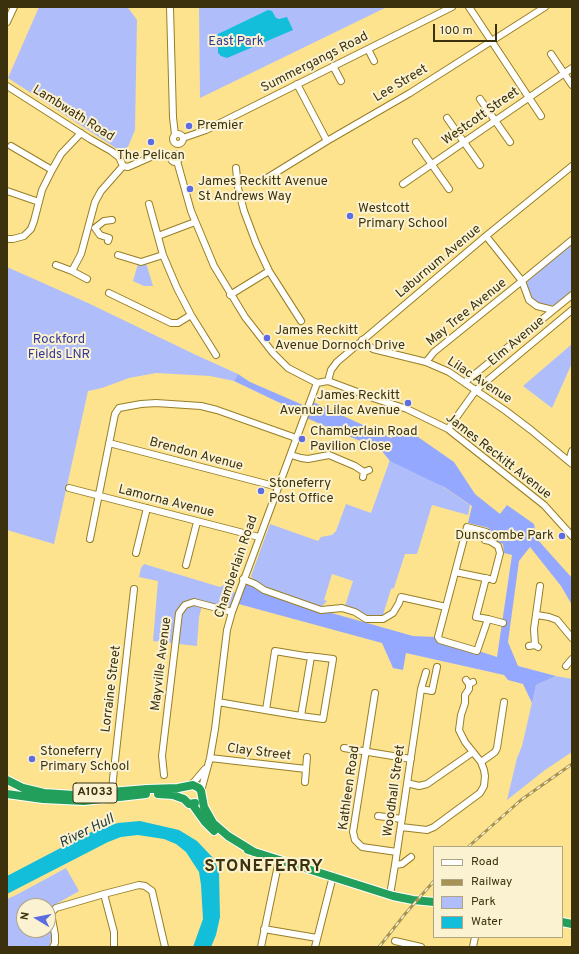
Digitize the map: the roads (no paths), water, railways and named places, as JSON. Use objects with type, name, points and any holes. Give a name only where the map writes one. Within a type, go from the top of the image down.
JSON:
[{"type":"highway","name":"A1033","points":[[7,780],[23,788],[52,794],[74,795],[188,786]]},
{"type":"highway","points":[[254,852],[228,836],[213,823],[206,812],[201,793],[196,786],[188,786],[183,793],[184,799],[187,803],[192,804],[205,822],[216,833],[234,844],[254,852],[390,895],[413,900],[433,902]]},
{"type":"highway","points":[[192,804],[197,802],[201,793]]},
{"type":"highway","name":"A1033","points":[[7,794],[66,801],[96,801],[118,797],[157,794],[172,795],[184,799]]},
{"type":"street","points":[[7,22],[14,7]]},
{"type":"street","points":[[170,7],[175,132],[173,139],[178,143]]},
{"type":"street","name":"Summergangs Road","points":[[185,137],[206,130],[452,7]]},
{"type":"street","points":[[469,7],[490,41],[541,116]]},
{"type":"street","name":"Lee Street","points":[[267,178],[410,93],[545,7]]},
{"type":"street","points":[[368,49],[374,61]]},
{"type":"street","points":[[551,54],[572,85]]},
{"type":"street","points":[[333,66],[341,81]]},
{"type":"street","name":"Westcott Street","points":[[403,184],[572,68]]},
{"type":"street","points":[[297,84],[327,141]]},
{"type":"street","name":"Lambwath Road","points":[[7,86],[81,133],[111,150],[119,157],[123,166]]},
{"type":"street","points":[[480,99],[510,142]]},
{"type":"street","points":[[447,118],[480,166]]},
{"type":"street","points":[[173,155],[178,143],[182,142],[185,137],[175,132]]},
{"type":"street","points":[[7,239],[12,240],[18,238],[29,231],[34,221],[44,186],[52,170],[61,154],[81,133]]},
{"type":"street","points":[[416,142],[448,189]]},
{"type":"street","points":[[11,146],[52,170]]},
{"type":"street","points":[[72,271],[81,254],[95,202],[101,191],[123,166],[128,167],[153,156],[173,155],[180,158],[177,161],[195,222],[214,266],[230,295],[273,353],[288,368],[317,383],[328,381]]},
{"type":"street","name":"Laburnum Avenue","points":[[328,381],[331,370],[335,364],[362,340],[572,166]]},
{"type":"street","points":[[236,168],[238,188],[244,211],[269,271],[298,319]]},
{"type":"street","points":[[7,191],[39,202]]},
{"type":"street","points":[[149,204],[163,255],[177,288],[213,354]]},
{"type":"street","points":[[98,229],[104,222],[112,220]]},
{"type":"street","points":[[158,236],[195,222]]},
{"type":"street","points":[[88,226],[98,229],[109,238],[108,241]]},
{"type":"street","points":[[486,236],[522,282],[529,300],[537,306],[553,310]]},
{"type":"street","name":"May Tree Avenue","points":[[426,362],[434,352],[572,240]]},
{"type":"street","points":[[121,254],[141,262],[163,255]]},
{"type":"street","points":[[56,265],[87,279]]},
{"type":"street","points":[[230,295],[269,271]]},
{"type":"street","points":[[113,294],[171,323],[178,323],[191,315]]},
{"type":"street","name":"Elm Avenue","points":[[465,382],[572,295]]},
{"type":"street","name":"Elm Avenue","points":[[448,429],[476,390],[572,310]]},
{"type":"street","name":"Lilac Avenue","points":[[362,340],[373,349],[426,362],[449,372],[531,430],[571,463]]},
{"type":"street","name":"James Reckitt Avenue","points":[[328,381],[407,409],[448,429],[544,505],[572,536]]},
{"type":"street","name":"Chamberlain Road","points":[[188,786],[198,778],[210,758],[227,630],[232,612],[258,537],[317,383]]},
{"type":"street","points":[[90,540],[115,414],[119,408],[156,403],[201,406],[217,410],[296,438]]},
{"type":"street","name":"Brendon Avenue","points":[[109,443],[278,487]]},
{"type":"street","points":[[571,463],[572,451]]},
{"type":"street","points":[[290,455],[304,459],[329,455],[355,466],[365,473]]},
{"type":"street","name":"Lamorna Avenue","points":[[69,488],[258,537]]},
{"type":"street","points":[[136,553],[147,508]]},
{"type":"street","points":[[186,565],[197,522]]},
{"type":"street","points":[[455,572],[494,580],[500,549],[496,544],[485,540],[486,532],[467,527],[455,572],[438,637],[440,640],[477,651],[488,619]]},
{"type":"street","points":[[486,578],[476,617],[503,623]]},
{"type":"street","points":[[244,579],[264,590],[321,610],[342,608],[355,612],[366,619],[383,619],[393,612],[401,597],[446,607]]},
{"type":"street","points":[[534,646],[534,629],[541,585]]},
{"type":"street","name":"Lorraine Street","points":[[112,792],[112,779],[134,589]]},
{"type":"street","name":"Mayville Avenue","points":[[164,775],[162,756],[179,613],[185,605],[194,602],[232,612]]},
{"type":"street","points":[[536,615],[557,620],[572,638]]},
{"type":"street","points":[[566,630],[572,625]]},
{"type":"street","points":[[218,702],[301,716],[323,719],[333,660],[275,651],[266,710]]},
{"type":"street","points":[[301,716],[311,657],[309,656]]},
{"type":"street","points":[[566,667],[572,658]]},
{"type":"street","points":[[421,689],[432,690],[437,667]]},
{"type":"street","name":"Woodhall Street","points":[[390,895],[421,689],[426,672]]},
{"type":"street","points":[[401,827],[427,830],[434,827],[480,794],[484,786],[485,776],[481,762],[460,734],[459,730],[461,715],[465,703],[465,695],[469,689],[469,682]]},
{"type":"street","name":"Kathleen Road","points":[[375,693],[353,832],[355,840],[362,847],[397,852]]},
{"type":"street","points":[[481,762],[495,752],[497,748],[504,701]]},
{"type":"street","points":[[344,748],[411,759]]},
{"type":"street","points":[[407,783],[420,786],[427,784],[473,752]]},
{"type":"street","name":"Clay Street","points":[[305,782],[307,757]]},
{"type":"street","name":"Clay Street","points":[[210,758],[306,770]]},
{"type":"street","name":"Chamberlain Road","points":[[201,793],[206,766]]},
{"type":"street","points":[[378,816],[402,819]]},
{"type":"street","points":[[395,865],[402,864],[411,857]]},
{"type":"street","points":[[261,947],[279,860]]},
{"type":"street","points":[[315,947],[333,876]]},
{"type":"street","points":[[53,947],[55,943],[55,935],[51,913],[56,908],[139,885],[145,886],[152,891],[165,947]]},
{"type":"street","points":[[104,894],[114,932],[114,947]]},
{"type":"street","points":[[264,929],[317,938]]},
{"type":"street","points":[[395,941],[421,947]]},
{"type":"water","points":[[268,10],[272,11],[276,18],[279,19],[287,17],[293,30],[227,58],[218,53],[218,34]]},
{"type":"water","points":[[140,821],[179,830],[197,841],[214,859],[219,872],[220,917],[216,935],[211,947],[193,947],[203,919],[199,872],[186,852],[176,844],[164,839],[138,835],[121,837],[108,842],[7,894],[7,876],[95,830],[118,823]]},
{"type":"railway","points":[[469,846],[521,800],[572,764]]},
{"type":"railway","points":[[379,947],[433,882]]},
{"type":"place","name":"Premier","points":[[189,126]]},
{"type":"place","name":"The Pelican","points":[[151,142]]},
{"type":"place","name":"James Reckitt Avenue St Andrews Way","points":[[190,189]]},
{"type":"place","name":"Westcott Primary School","points":[[350,216]]},
{"type":"place","name":"James Reckitt Avenue Dornoch Drive","points":[[267,338]]},
{"type":"place","name":"James Reckitt Avenue Lilac Avenue","points":[[408,403]]},
{"type":"place","name":"Chamberlain Road Pavilion Close","points":[[302,439]]},
{"type":"place","name":"Stoneferry Post Office","points":[[261,491]]},
{"type":"place","name":"Dunscombe Park","points":[[562,536]]},
{"type":"place","name":"Stoneferry Primary School","points":[[32,759]]},
{"type":"district","name":"STONEFERRY","points":[[264,868]]},
{"type":"park label","name":"East Park","points":[[236,42]]},
{"type":"park label","name":"Rockford Fields LNR","points":[[59,348]]},
{"type":"water label","name":"River Hull","points":[[87,832]]}]
